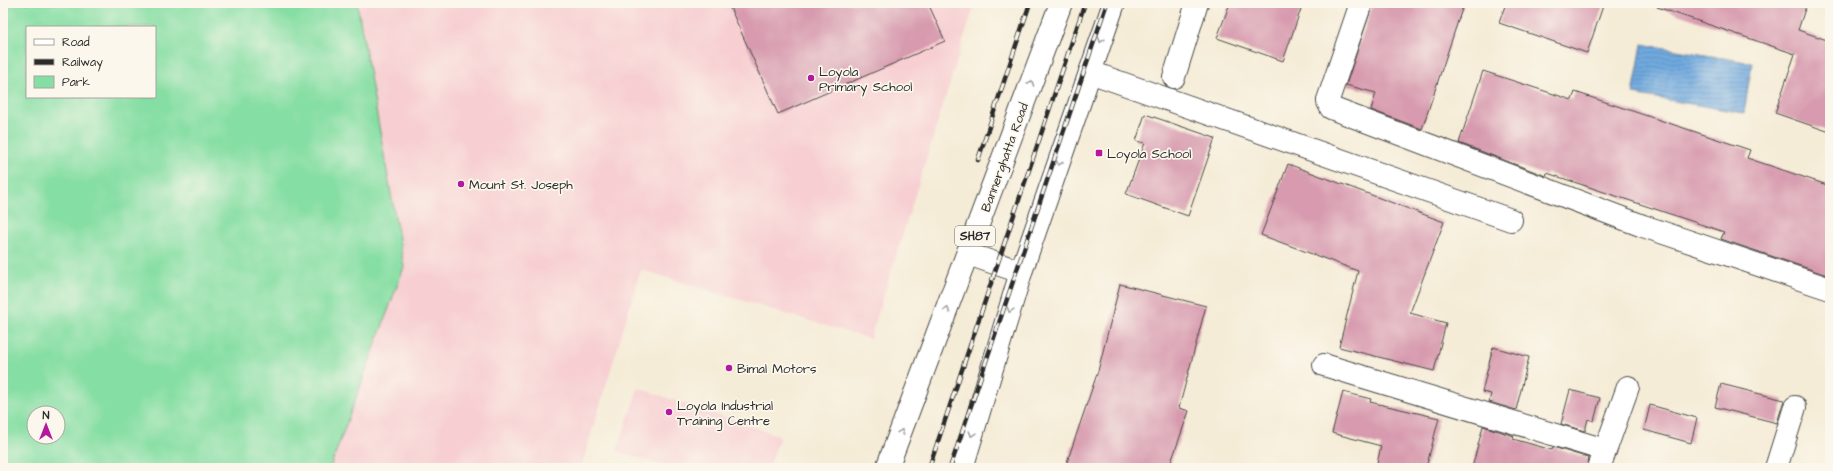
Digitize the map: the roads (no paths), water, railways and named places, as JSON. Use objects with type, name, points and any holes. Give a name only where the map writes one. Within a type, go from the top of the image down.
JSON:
[{"type":"main road","name":"Bannerghatta Road","points":[[887,468],[1062,3]]},
{"type":"main road","points":[[962,468],[1021,272],[1114,3]]},
{"type":"main road","points":[[1174,77],[1198,3]]},
{"type":"main road","points":[[1362,3],[1328,100],[1331,108],[1643,226],[1830,289]]},
{"type":"main road","points":[[1090,72],[1511,220]]},
{"type":"main road","points":[[968,254],[1021,272]]},
{"type":"main road","points":[[1324,365],[1602,459],[1628,387]]},
{"type":"main road","points":[[1776,468],[1795,407]]},
{"type":"water","points":[[1642,44],[1752,63],[1744,113],[1633,94]]},
{"type":"railway","points":[[978,160],[1030,3]]},
{"type":"railway","points":[[929,468],[1085,3]]},
{"type":"railway","points":[[950,468],[1107,3]]},
{"type":"place","name":"Loyola Primary School","points":[[811,78]]},
{"type":"place","name":"Loyola School","points":[[1099,153]]},
{"type":"place","name":"Mount St. Joseph","points":[[461,184]]},
{"type":"place","name":"Bimal Motors","points":[[729,368]]},
{"type":"place","name":"Loyola Industrial Training Centre","points":[[669,412]]}]
